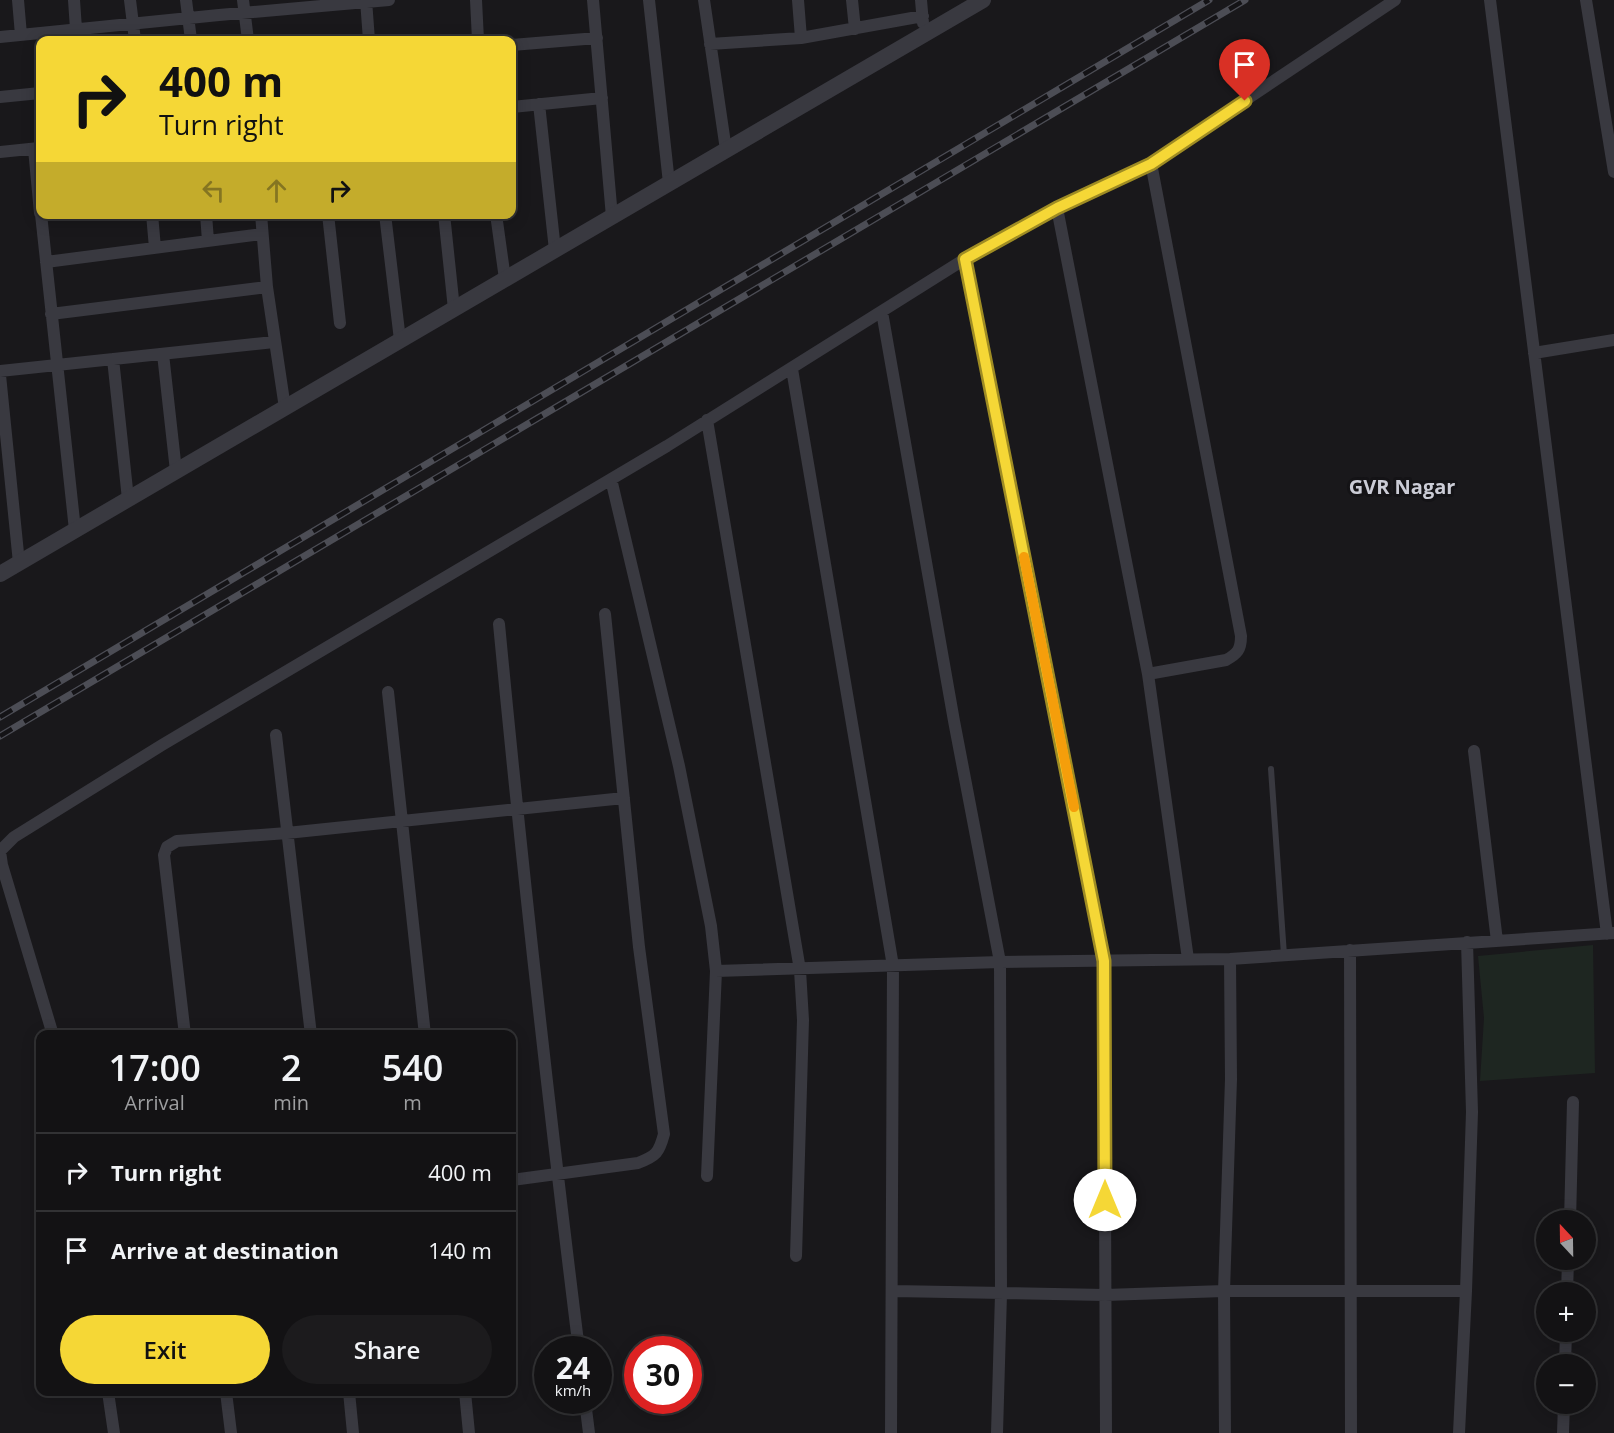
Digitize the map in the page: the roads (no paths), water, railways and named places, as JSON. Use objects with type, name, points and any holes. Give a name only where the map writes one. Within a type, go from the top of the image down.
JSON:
[{"type":"street","points":[[18,0],[21,35]]},
{"type":"street","points":[[74,0],[76,29]]},
{"type":"street","points":[[130,0],[134,36]]},
{"type":"street","points":[[186,0],[190,36]]},
{"type":"street","points":[[0,37],[188,18],[244,6],[389,0]]},
{"type":"street","points":[[476,0],[478,36]]},
{"type":"street","points":[[593,0],[612,217]]},
{"type":"street","points":[[649,0],[669,183]]},
{"type":"street","points":[[704,0],[726,150]]},
{"type":"street","points":[[798,0],[801,38]]},
{"type":"street","points":[[852,0],[855,29]]},
{"type":"street","points":[[921,0],[925,34]]},
{"type":"street","points":[[0,574],[983,0]]},
{"type":"street","points":[[52,1030],[2,865],[0,851],[14,837],[162,745],[792,369],[965,259],[1057,208],[1151,164],[1395,0]]},
{"type":"street","points":[[716,971],[1000,962],[1230,959],[1610,933],[1490,0]]},
{"type":"street","points":[[1586,0],[1614,172]]},
{"type":"street","points":[[366,1],[369,36]]},
{"type":"street","points":[[244,6],[248,36]]},
{"type":"street","points":[[710,44],[801,38],[923,16]]},
{"type":"street","points":[[516,45],[597,38]]},
{"type":"street","points":[[0,97],[36,93]]},
{"type":"street","points":[[516,106],[602,98]]},
{"type":"street","points":[[539,104],[555,250]]},
{"type":"street","points":[[0,152],[36,149]]},
{"type":"street","points":[[1148,674],[1226,660],[1241,648],[1241,636],[1151,164]]},
{"type":"street","points":[[1057,208],[1148,674],[1188,959]]},
{"type":"street","points":[[42,219],[75,530]]},
{"type":"street","points":[[152,219],[155,248]]},
{"type":"street","points":[[206,219],[208,241]]},
{"type":"street","points":[[261,219],[267,287],[285,408]]},
{"type":"street","points":[[329,219],[340,323]]},
{"type":"street","points":[[386,219],[400,340]]},
{"type":"street","points":[[445,219],[454,309]]},
{"type":"street","points":[[497,219],[505,279]]},
{"type":"street","points":[[46,262],[262,234]]},
{"type":"street","points":[[965,259],[1104,961],[1106,1433]]},
{"type":"street","points":[[51,314],[267,287]]},
{"type":"street","points":[[882,312],[950,698],[1000,962],[1001,1294],[997,1433]]},
{"type":"street","points":[[1534,353],[1614,340]]},
{"type":"street","points":[[0,371],[274,342]]},
{"type":"street","points":[[162,354],[176,471]]},
{"type":"street","points":[[113,359],[128,499]]},
{"type":"street","points":[[792,369],[893,966],[891,1433]]},
{"type":"street","points":[[0,375],[19,563]]},
{"type":"street","points":[[707,420],[800,969],[803,1020],[796,1256]]},
{"type":"street","points":[[611,479],[679,766],[711,926],[716,971],[707,1176]]},
{"type":"street","points":[[516,1179],[639,1163],[654,1157],[661,1147],[664,1134],[639,947],[605,614]]},
{"type":"street","points":[[499,624],[516,810],[577,1336]]},
{"type":"street","points":[[388,692],[424,1030]]},
{"type":"street","points":[[276,735],[310,1030]]},
{"type":"street","points":[[1474,751],[1497,941]]},
{"type":"street","points":[[184,1030],[164,855],[167,847],[177,841],[287,833],[624,798]]},
{"type":"street","points":[[1459,1433],[1472,1112],[1467,942]]},
{"type":"street","points":[[1350,950],[1351,1433]]},
{"type":"street","points":[[1225,1433],[1224,1291],[1231,1079],[1230,959]]},
{"type":"street","points":[[1570,1210],[1573,1102]]},
{"type":"street","points":[[893,1291],[1105,1295],[1224,1291],[1466,1291]]},
{"type":"street","points":[[109,1396],[114,1433]]},
{"type":"street","points":[[226,1396],[231,1433]]},
{"type":"street","points":[[349,1396],[353,1433]]},
{"type":"street","points":[[465,1396],[470,1433]]},
{"type":"street","points":[[587,1414],[590,1433]]},
{"type":"street","points":[[1563,1433],[1564,1414]]},
{"type":"lane","points":[[1271,769],[1284,955]]},
{"type":"railway","points":[[0,717],[1209,0]]},
{"type":"railway","points":[[0,736],[1245,0]]},
{"type":"district","name":"GVR Nagar","points":[[1402,487]]}]
